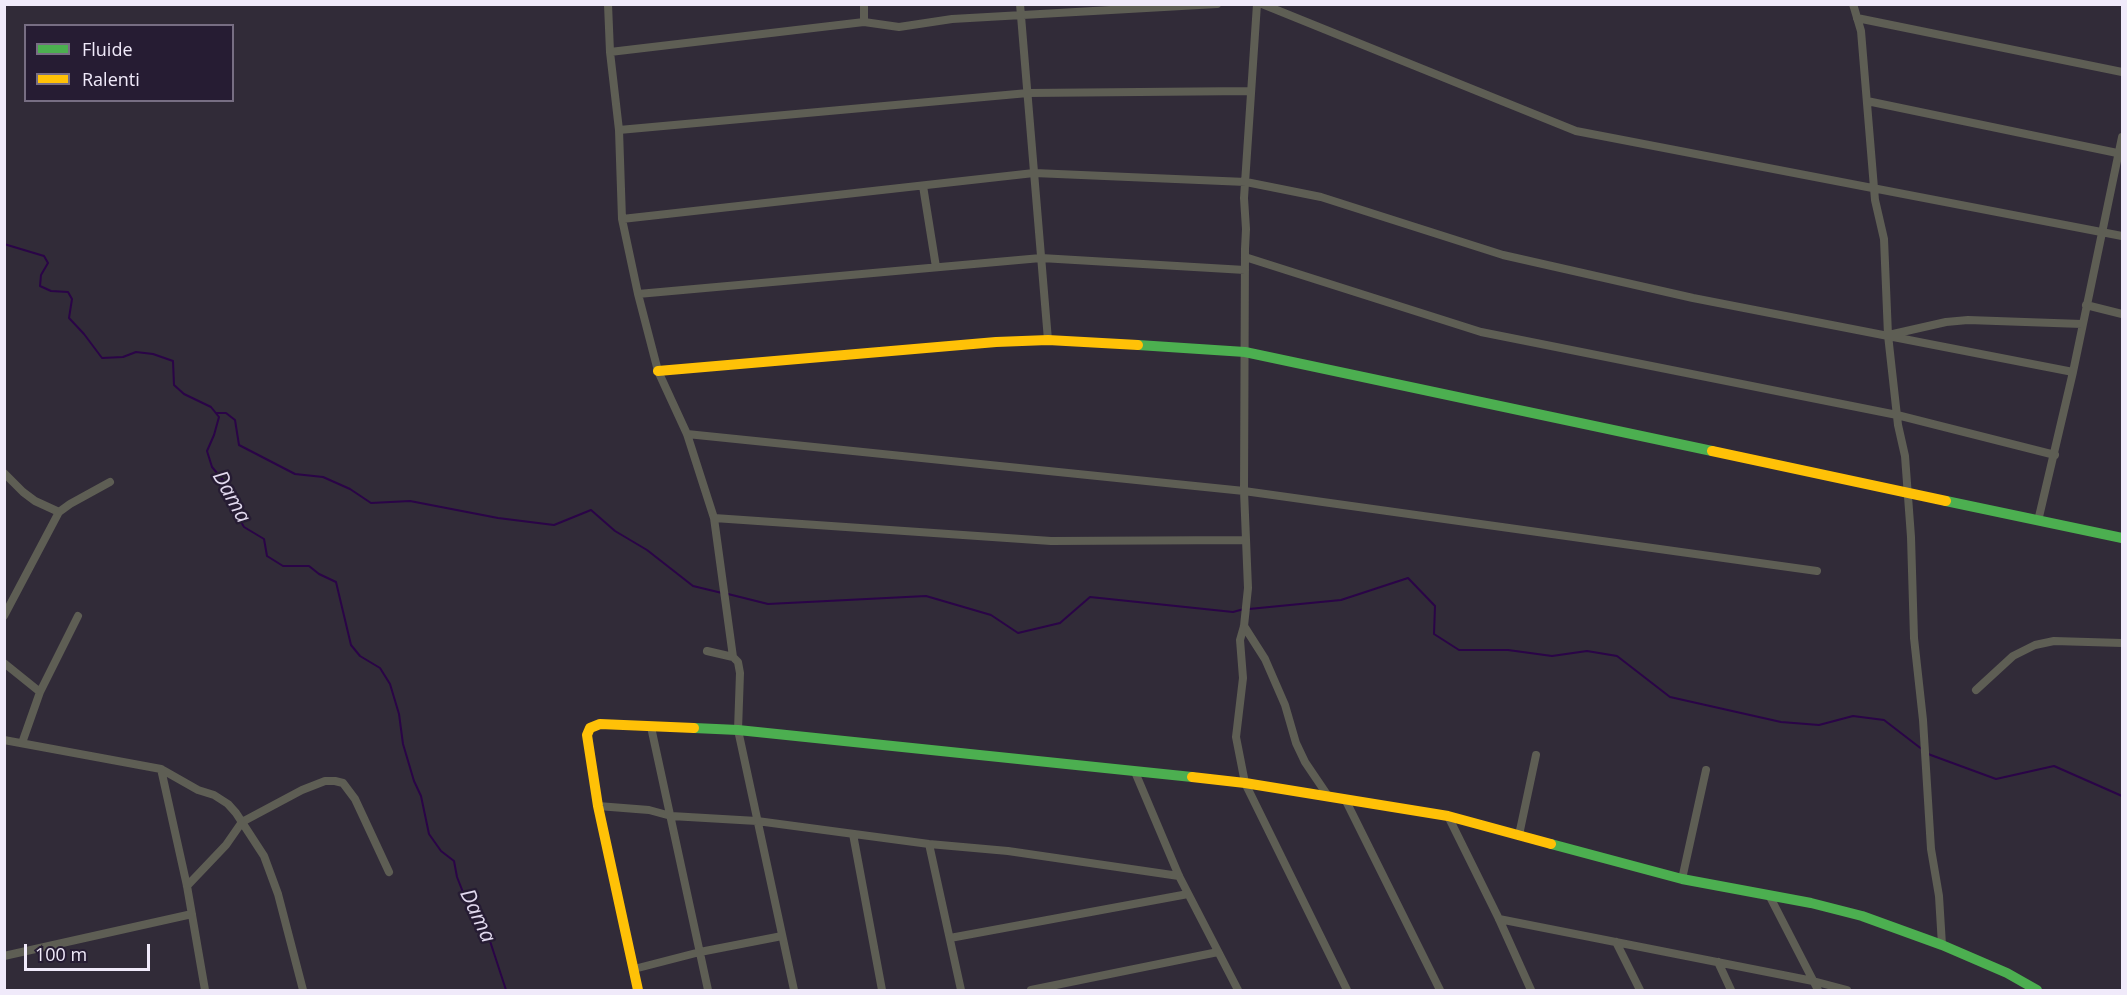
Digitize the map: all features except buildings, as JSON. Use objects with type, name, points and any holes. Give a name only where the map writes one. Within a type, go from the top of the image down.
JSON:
[{"type":"street","points":[[608,4],[610,52],[619,130],[622,219],[658,371],[687,434],[714,518],[733,657]]},
{"type":"street","points":[[864,4],[864,22]]},
{"type":"street","points":[[1020,4],[1048,340]]},
{"type":"street","points":[[610,52],[864,22],[899,27],[952,19],[1217,4]]},
{"type":"street","points":[[1257,4],[1246,182],[1244,491],[1248,588],[1244,626],[1240,640],[1243,678],[1236,737],[1245,783],[1347,990]]},
{"type":"street","points":[[1262,4],[1576,131],[2122,236]]},
{"type":"street","points":[[1853,4],[1861,31],[1874,189],[1884,239],[1888,335],[1897,415],[1905,456],[1911,537],[1914,638],[1923,720],[1931,849],[1939,896],[1941,945]]},
{"type":"street","points":[[1857,18],[2122,72]]},
{"type":"street","points":[[619,130],[1028,93],[1251,91]]},
{"type":"street","points":[[1867,100],[2121,154]]},
{"type":"street","points":[[2038,521],[2055,455],[2102,232],[2121,154],[2122,137]]},
{"type":"street","points":[[622,219],[1034,173],[1246,182],[1321,196],[1503,255],[1834,327],[1888,335],[2073,372]]},
{"type":"street","points":[[923,186],[936,267]]},
{"type":"street","points":[[1245,257],[1481,332],[1897,415],[2055,455]]},
{"type":"street","points":[[638,294],[1041,258],[1245,270]]},
{"type":"street","points":[[2086,305],[2122,314]]},
{"type":"street","points":[[1888,335],[1947,322],[1968,320],[2082,324]]},
{"type":"street","points":[[658,371],[996,342],[1048,340],[1245,352],[2122,538]]},
{"type":"street","points":[[687,434],[1244,491],[1817,571]]},
{"type":"street","points":[[4,473],[29,496],[59,512]]},
{"type":"street","points":[[4,616],[59,512],[110,482]]},
{"type":"street","points":[[714,518],[1051,541],[1246,540]]},
{"type":"street","points":[[22,743],[40,692],[78,616]]},
{"type":"street","points":[[1244,626],[1265,658],[1305,762],[1328,796]]},
{"type":"street","points":[[1976,690],[2013,656],[2035,645],[2054,641],[2122,643]]},
{"type":"street","points":[[707,651],[733,657],[738,662],[740,673],[738,730],[794,990]]},
{"type":"street","points":[[4,663],[40,692]]},
{"type":"street","points":[[638,990],[598,806],[586,735],[590,728],[600,724],[738,730],[1245,783],[1448,816],[1682,879],[1810,903],[1862,916],[1941,945],[2007,973],[2037,990]]},
{"type":"street","points":[[651,727],[708,990]]},
{"type":"street","points":[[4,740],[161,769],[228,804],[264,856],[272,877],[303,990]]},
{"type":"street","points":[[1519,835],[1536,755]]},
{"type":"street","points":[[161,769],[187,886],[205,990]]},
{"type":"street","points":[[1682,879],[1706,770]]},
{"type":"street","points":[[1135,772],[1179,876],[1238,990]]},
{"type":"street","points":[[187,886],[226,845],[242,822],[302,790],[325,781],[343,783],[355,799],[389,872]]},
{"type":"street","points":[[1345,800],[1440,990]]},
{"type":"street","points":[[598,806],[649,810],[671,816],[757,820],[929,844],[1008,851],[1179,876]]},
{"type":"street","points":[[1448,816],[1531,990]]},
{"type":"street","points":[[853,834],[882,990]]},
{"type":"street","points":[[929,844],[961,990]]},
{"type":"street","points":[[950,938],[1188,894]]},
{"type":"street","points":[[1769,895],[1818,990]]},
{"type":"street","points":[[4,956],[192,914]]},
{"type":"street","points":[[1499,919],[1813,981],[1847,990]]},
{"type":"street","points":[[634,969],[700,952],[782,936]]},
{"type":"street","points":[[1616,942],[1640,990]]},
{"type":"street","points":[[1031,990],[1218,952]]},
{"type":"street","points":[[1718,962],[1731,990]]},
{"type":"waterway","name":"Dama","points":[[4,244],[44,256],[48,263],[41,275],[40,286],[51,291],[68,292],[72,299],[69,318],[102,358],[123,357],[136,352],[153,354],[173,361],[174,385],[184,394],[211,407],[219,417],[207,451],[212,467],[223,480],[244,527],[264,539],[267,556],[283,566],[309,566],[336,582],[351,645],[360,656],[380,668],[390,684],[399,714],[403,744],[421,796],[429,834],[441,851],[454,861],[457,877],[470,910],[479,929],[490,941],[506,990]]},
{"type":"waterway","points":[[216,413],[226,413],[235,420],[239,445],[295,474],[323,477],[350,489],[371,503],[410,501],[498,518],[554,525],[591,510],[615,531],[647,550],[693,586],[722,593]]},
{"type":"waterway","points":[[1249,609],[1341,600],[1408,578],[1435,606],[1434,634],[1459,650],[1508,650],[1552,656],[1587,651],[1617,656],[1670,697],[1781,722],[1819,725],[1853,716],[1884,720],[1923,750]]},
{"type":"waterway","points":[[728,594],[768,604],[926,596],[991,615],[1018,633],[1060,623],[1090,597],[1233,612],[1244,609]]},
{"type":"waterway","points":[[1928,754],[1996,779],[2054,766],[2122,796]]},
{"type":"traffic: fast","points":[[1138,345],[1245,352],[1712,451]]},
{"type":"traffic: fast","points":[[1946,501],[2122,538]]},
{"type":"traffic: fast","points":[[694,728],[738,730],[1192,777]]},
{"type":"traffic: fast","points":[[1551,844],[1682,879],[1811,903],[1862,916],[1942,945],[2007,973],[2037,990]]},
{"type":"traffic: slow","points":[[658,371],[996,342],[1048,340],[1138,345]]},
{"type":"traffic: slow","points":[[1712,451],[1946,501]]},
{"type":"traffic: slow","points":[[638,990],[598,806],[587,735],[590,728],[600,724],[694,728]]},
{"type":"traffic: slow","points":[[1192,777],[1245,783],[1448,816],[1551,844]]}]
